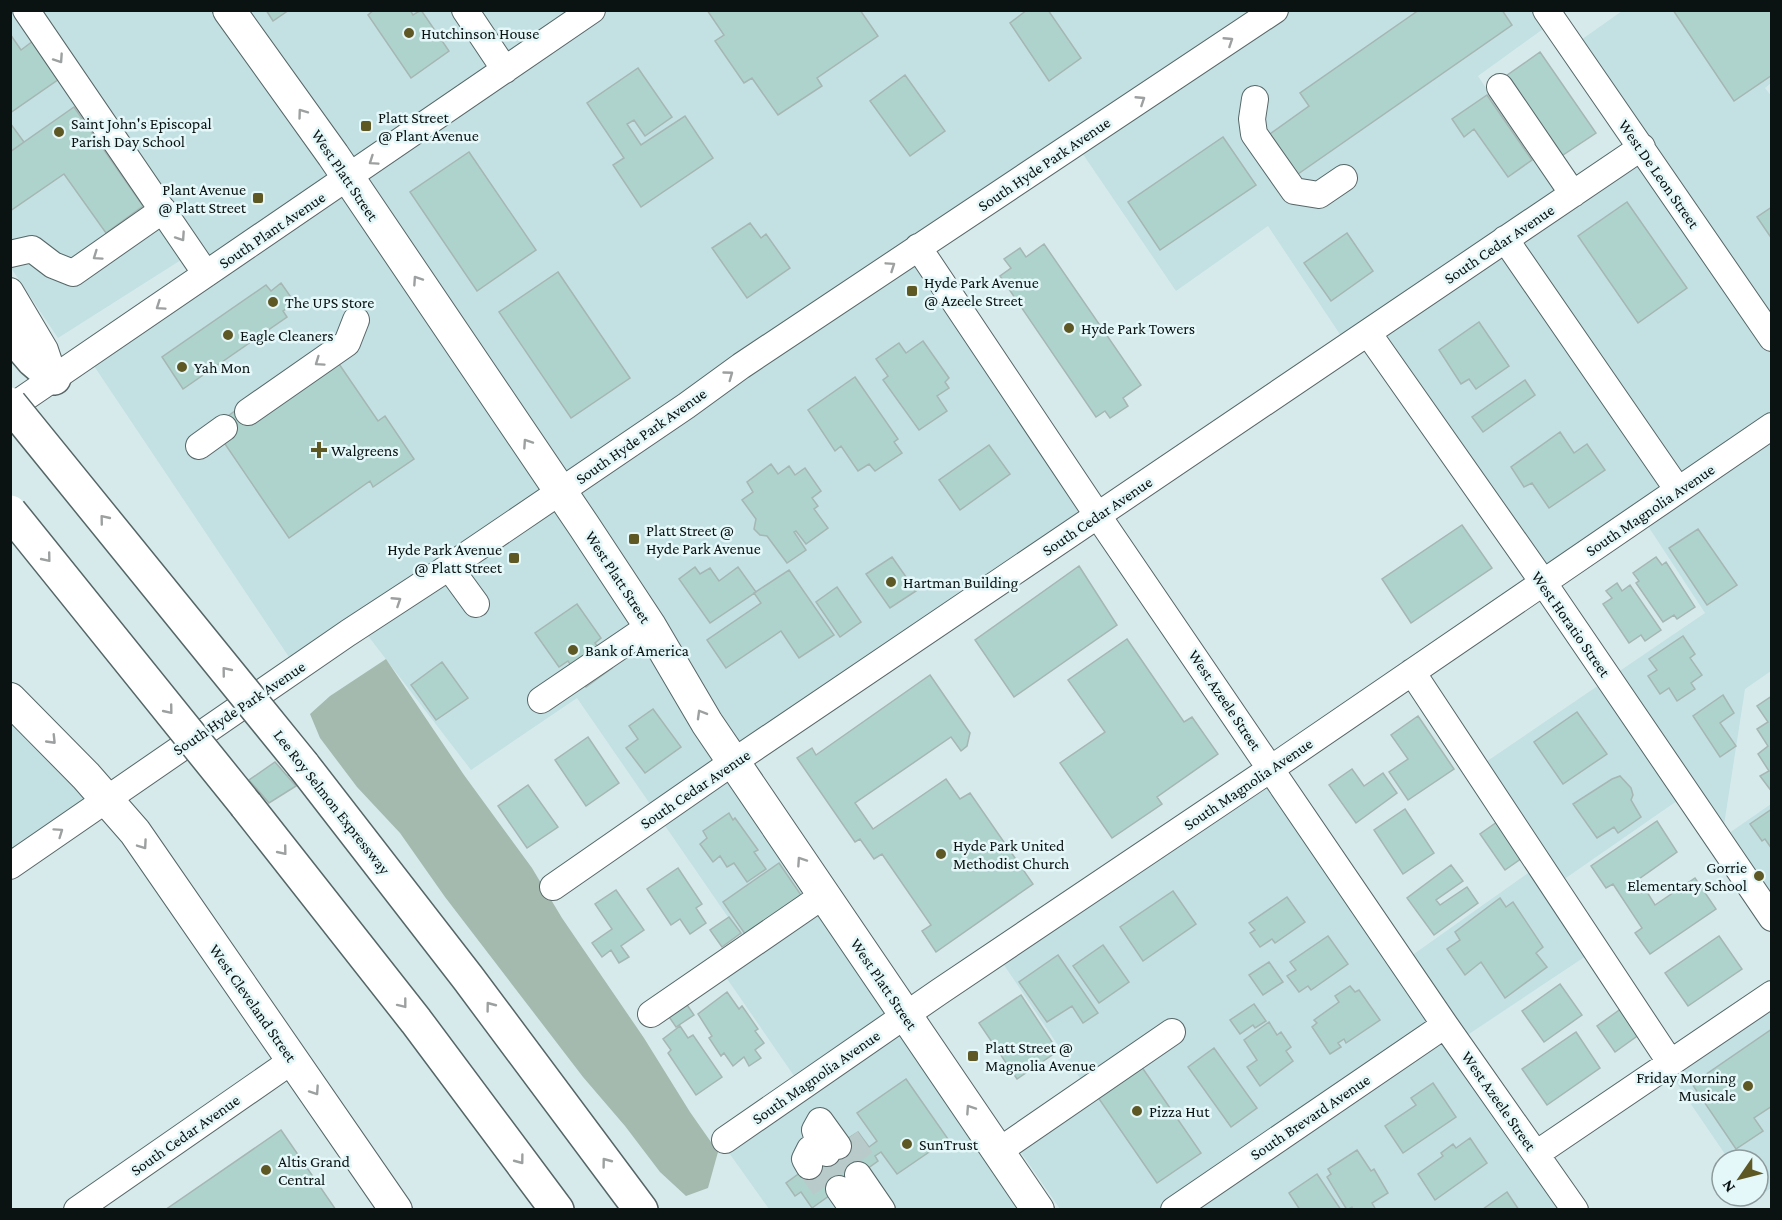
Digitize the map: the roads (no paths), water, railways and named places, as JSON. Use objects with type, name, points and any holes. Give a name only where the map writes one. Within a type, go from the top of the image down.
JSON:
[{"type":"highway","points":[[10,333],[33,360],[54,378]]},
{"type":"highway","name":"Lee Roy Selmon Expressway","points":[[10,406],[303,765],[468,978],[641,1209]]},
{"type":"highway","points":[[10,512],[416,1021],[557,1209]]},
{"type":"main road","name":"West Platt Street","points":[[229,10],[348,178],[560,492],[650,626],[707,723],[1038,1209]]},
{"type":"main road","name":"West Cleveland Street","points":[[10,699],[107,799],[135,832],[396,1209]]},
{"type":"street","points":[[26,10],[206,274]]},
{"type":"street","points":[[465,10],[505,70]]},
{"type":"street","name":"South Plant Avenue","points":[[10,406],[592,10]]},
{"type":"street","name":"South Hyde Park Avenue","points":[[10,866],[348,633],[560,492],[741,366],[1275,10]]},
{"type":"street","name":"West De Leon Street","points":[[1546,10],[1772,338]]},
{"type":"street","points":[[1500,87],[1573,194]]},
{"type":"street","points":[[1255,99],[1252,119],[1254,134],[1294,191],[1319,195],[1344,178]]},
{"type":"street","name":"South Cedar Avenue","points":[[553,887],[1642,147]]},
{"type":"street","points":[[10,254],[32,249],[53,265],[73,273],[163,210]]},
{"type":"street","points":[[1505,239],[1678,490]]},
{"type":"street","name":"West Azeele Street","points":[[918,247],[1098,516],[1272,768],[1445,1025],[1575,1209]]},
{"type":"street","points":[[10,291],[45,350],[54,378]]},
{"type":"street","points":[[248,411],[347,343],[356,320]]},
{"type":"street","name":"West Horatio Street","points":[[1368,333],[1543,582],[1772,918]]},
{"type":"street","name":"South Magnolia Avenue","points":[[725,1140],[1772,426]]},
{"type":"street","points":[[199,446],[224,428]]},
{"type":"street","points":[[449,567],[476,604]]},
{"type":"street","points":[[541,700],[650,626]]},
{"type":"street","points":[[1412,672],[1670,1062]]},
{"type":"street","points":[[651,1014],[824,895]]},
{"type":"street","points":[[1536,1154],[1772,993]]},
{"type":"street","name":"South Brevard Avenue","points":[[1174,1209],[1445,1025]]},
{"type":"street","points":[[999,1151],[1172,1032]]},
{"type":"street","name":"South Cedar Avenue","points":[[77,1209],[293,1060]]},
{"type":"street","points":[[853,1192],[887,1206]]},
{"type":"tunnel","points":[[847,1139],[868,1169]]},
{"type":"tunnel","points":[[827,1153],[848,1183]]},
{"type":"tunnel","points":[[809,1166],[830,1195]]},
{"type":"place","name":"Hutchinson House","points":[[409,33]]},
{"type":"place","name":"Platt Street @ Plant Avenue","points":[[366,126]]},
{"type":"place","name":"Saint John's Episcopal Parish Day School","points":[[59,132]]},
{"type":"place","name":"Plant Avenue @ Platt Street","points":[[258,198]]},
{"type":"place","name":"Hyde Park Avenue @ Azeele Street","points":[[912,291]]},
{"type":"place","name":"The UPS Store","points":[[273,302]]},
{"type":"place","name":"Hyde Park Towers","points":[[1069,328]]},
{"type":"place","name":"Eagle Cleaners","points":[[228,335]]},
{"type":"place","name":"Yah Mon","points":[[182,367]]},
{"type":"place","name":"Walgreens","points":[[319,450]]},
{"type":"place","name":"Platt Street @ Hyde Park Avenue","points":[[634,539]]},
{"type":"place","name":"Hyde Park Avenue @ Platt Street","points":[[514,558]]},
{"type":"place","name":"Hartman Building","points":[[891,582]]},
{"type":"place","name":"Bank of America","points":[[573,650]]},
{"type":"place","name":"Hyde Park United Methodist Church","points":[[941,854]]},
{"type":"place","name":"Gorrie Elementary School","points":[[1759,876]]},
{"type":"place","name":"Platt Street @ Magnolia Avenue","points":[[973,1056]]},
{"type":"place","name":"Friday Morning Musicale","points":[[1748,1086]]},
{"type":"place","name":"Pizza Hut","points":[[1137,1111]]},
{"type":"place","name":"SunTrust","points":[[907,1144]]},
{"type":"place","name":"Altis Grand Central","points":[[266,1170]]}]
